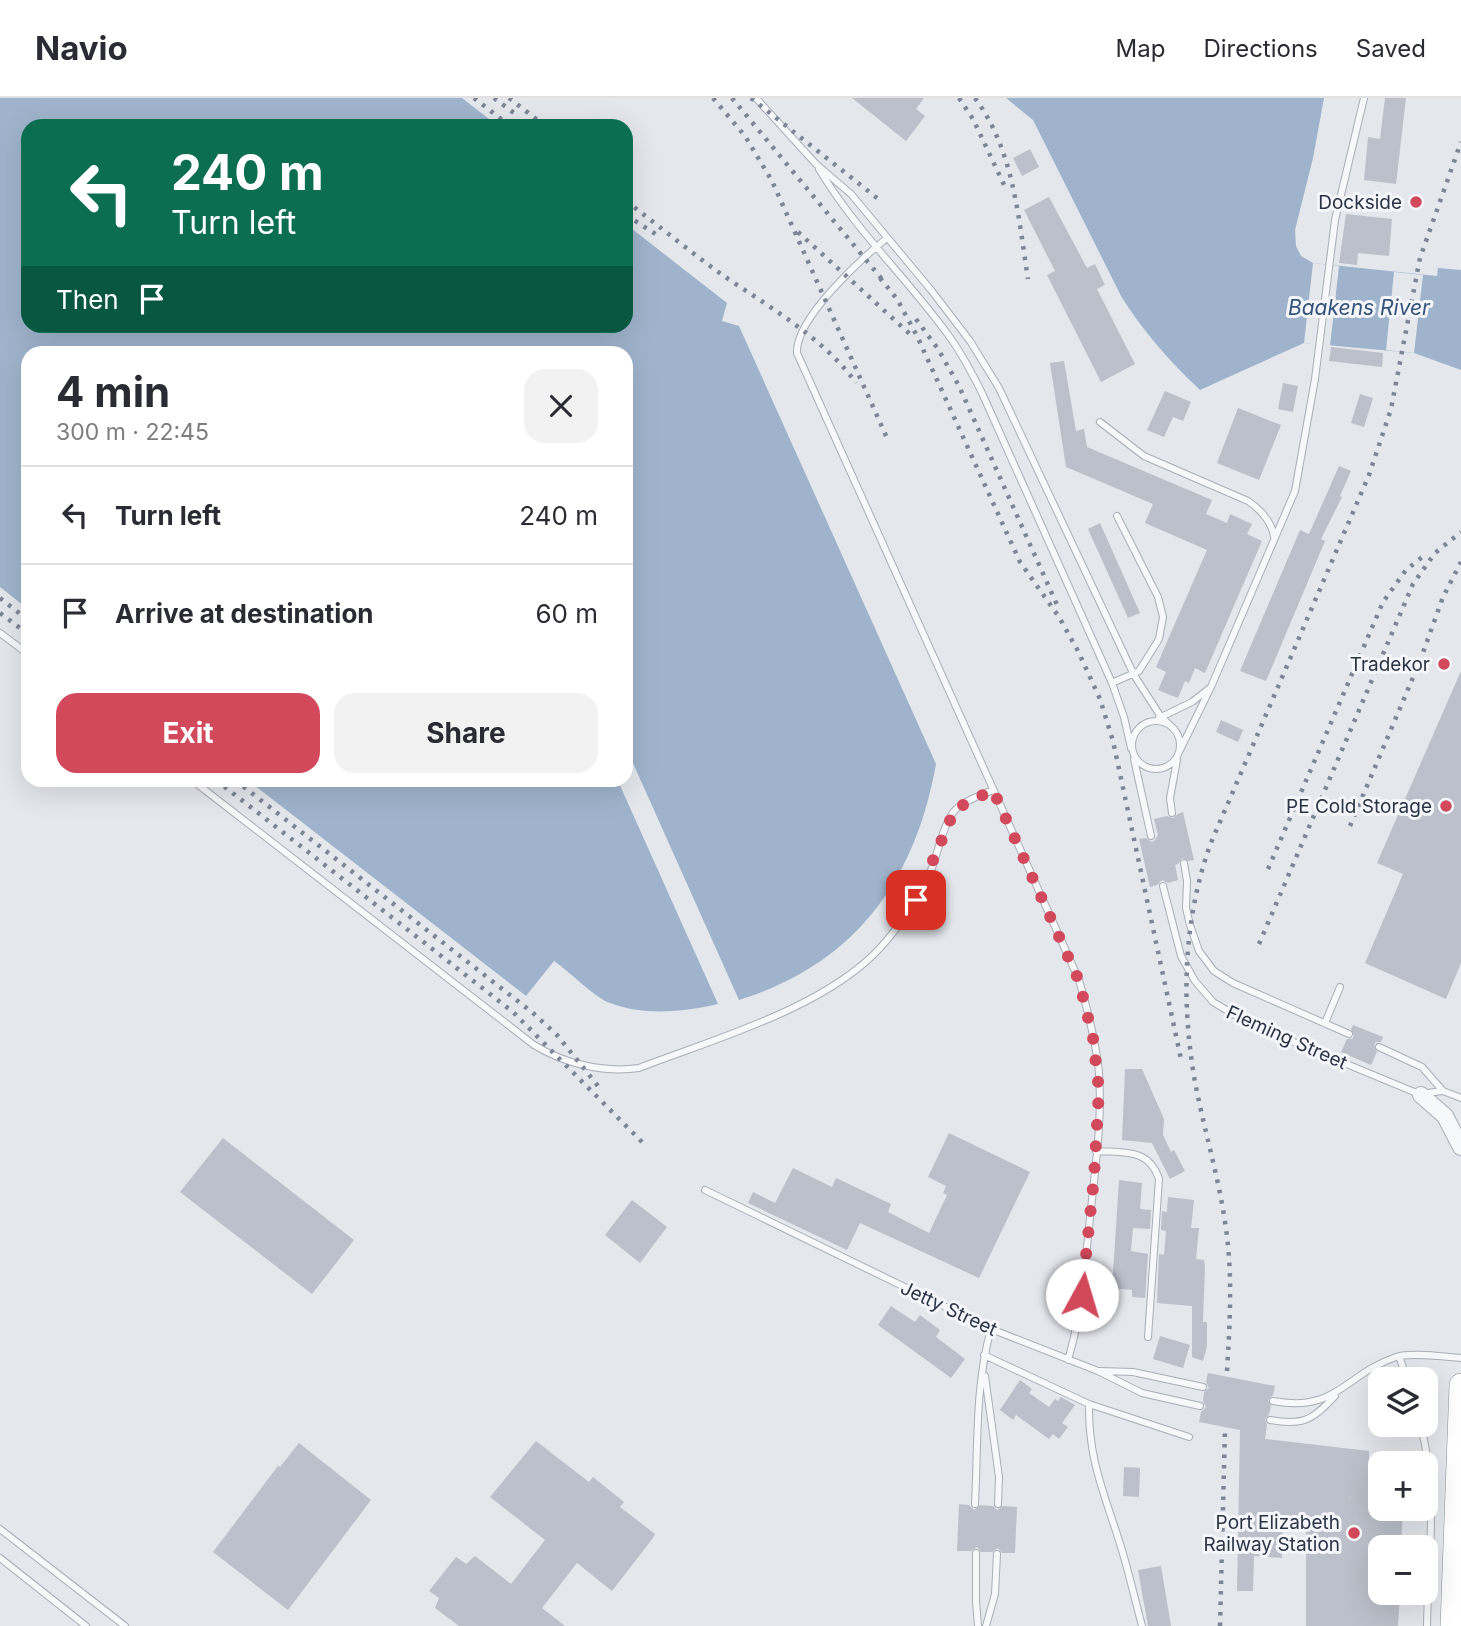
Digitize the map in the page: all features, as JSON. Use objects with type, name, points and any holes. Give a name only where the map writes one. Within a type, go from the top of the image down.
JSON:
[{"type":"highway","points":[[1452,1626],[1461,1385]]},
{"type":"street","points":[[1421,1094],[1445,1116],[1461,1147]]},
{"type":"lane","points":[[756,98],[816,164],[851,194],[970,341],[999,388],[1134,674],[1161,717],[1178,735],[1178,754],[1170,798],[1172,813]]},
{"type":"lane","points":[[1134,757],[1141,765],[1156,770],[1172,764],[1178,754],[1211,687],[1298,480],[1338,202],[1364,98]]},
{"type":"lane","points":[[816,164],[840,204],[963,356],[982,393],[1112,683],[1124,717],[1151,836]]},
{"type":"lane","points":[[887,238],[846,275],[803,329],[798,338],[797,353],[1079,981],[1087,1007],[1099,1077],[1096,1151],[1082,1295],[1075,1338],[1068,1360]]},
{"type":"lane","points":[[1100,422],[1144,456],[1254,505],[1273,530],[1273,544]]},
{"type":"lane","points":[[1112,683],[1134,674],[1143,666],[1159,639],[1163,618],[1158,597],[1117,516]]},
{"type":"lane","points":[[0,633],[21,649]]},
{"type":"lane","points":[[1131,748],[1133,734],[1146,723],[1192,702],[1211,687]]},
{"type":"lane","points":[[1146,723],[1161,721],[1174,729]]},
{"type":"lane","points":[[201,787],[534,1045],[564,1060],[621,1069],[639,1068],[780,1013],[821,994],[850,975],[878,950],[899,926],[916,900],[955,809],[993,790]]},
{"type":"lane","name":"Fleming Street","points":[[1184,863],[1187,881],[1186,908],[1190,925],[1199,951],[1209,966],[1233,983],[1349,1034]]},
{"type":"lane","name":"Fleming Street","points":[[1163,886],[1181,956],[1195,981],[1213,1002],[1250,1024],[1421,1094],[1443,1091]]},
{"type":"lane","points":[[1325,1023],[1340,987]]},
{"type":"lane","name":"Fleming Street","points":[[1379,1047],[1422,1067],[1443,1091],[1461,1098]]},
{"type":"lane","points":[[1096,1151],[1143,1157],[1153,1164],[1159,1179],[1148,1337]]},
{"type":"lane","name":"Jetty Street","points":[[705,1191],[991,1329],[1098,1371],[1142,1393],[1200,1406]]},
{"type":"lane","points":[[975,1504],[979,1405],[984,1355],[991,1329]]},
{"type":"lane","points":[[984,1355],[1089,1404],[1189,1437]]},
{"type":"lane","points":[[1399,1356],[1403,1367]]},
{"type":"lane","points":[[1273,1401],[1305,1404],[1320,1401],[1375,1367],[1399,1356],[1461,1358]]},
{"type":"lane","points":[[984,1367],[999,1477],[998,1504]]},
{"type":"lane","points":[[1098,1371],[1133,1372],[1203,1387]]},
{"type":"lane","points":[[1270,1420],[1302,1422],[1319,1412],[1338,1392]]},
{"type":"lane","points":[[1089,1404],[1090,1444],[1094,1466],[1122,1548],[1142,1626]]},
{"type":"lane","points":[[1424,1437],[1430,1496],[1429,1535]]},
{"type":"lane","points":[[0,1529],[124,1626]]},
{"type":"lane","points":[[976,1553],[975,1601],[978,1626]]},
{"type":"lane","points":[[986,1626],[995,1594],[997,1554]]},
{"type":"lane","points":[[0,1558],[86,1626]]},
{"type":"lane","points":[[1427,1626],[1428,1605]]},
{"type":"path","points":[[1350,1493],[1350,1501]]},
{"type":"water","points":[[0,98],[462,98],[489,119],[21,119],[21,333],[633,333],[633,230],[727,303],[722,321],[739,326],[936,764],[913,845],[895,881],[873,912],[847,940],[816,964],[780,984],[739,1000],[633,763],[633,346],[21,346],[21,604],[0,587]]},
{"type":"water","name":"Baakens River","points":[[1006,98],[1324,98],[1313,158],[1295,230],[1296,246],[1301,256],[1313,263],[1437,276],[1438,268],[1461,270],[1461,370],[1414,353],[1304,343],[1200,390],[1157,345],[1129,309],[1033,120]]},
{"type":"water","points":[[257,787],[621,787],[718,1004],[664,1011],[623,1007],[597,996],[554,961],[526,996]]},
{"type":"pier","points":[[1313,263],[1339,266],[1330,346],[1304,343]]},
{"type":"pier","points":[[1394,272],[1423,275],[1414,353],[1386,350]]},
{"type":"building","points":[[852,98],[924,98],[916,109],[925,116],[906,141]]},
{"type":"building","points":[[1385,98],[1406,98],[1396,184],[1364,180],[1368,137],[1380,139]]},
{"type":"building","points":[[1030,149],[1039,167],[1022,176],[1013,158]]},
{"type":"building","points":[[1049,197],[1087,268],[1095,264],[1105,285],[1097,289],[1135,364],[1101,382],[1047,275],[1055,271],[1024,210]]},
{"type":"building","points":[[1346,214],[1392,219],[1389,256],[1358,253],[1357,265],[1339,263]]},
{"type":"building","points":[[1331,347],[1383,353],[1382,367],[1329,361]]},
{"type":"building","points":[[1064,361],[1076,431],[1084,429],[1087,447],[1212,500],[1206,514],[1227,523],[1230,514],[1252,524],[1247,534],[1262,541],[1205,673],[1195,668],[1189,683],[1185,681],[1178,698],[1158,690],[1166,672],[1156,667],[1207,550],[1145,523],[1153,504],[1066,467],[1050,363]]},
{"type":"building","points":[[1283,383],[1298,386],[1293,412],[1278,409]]},
{"type":"building","points":[[1165,391],[1191,402],[1183,421],[1173,417],[1164,437],[1147,430]]},
{"type":"building","points":[[1360,394],[1373,398],[1364,427],[1351,423]]},
{"type":"building","points":[[1238,408],[1281,425],[1259,480],[1217,463]]},
{"type":"building","points":[[1339,466],[1351,471],[1340,496],[1342,497],[1321,539],[1325,541],[1266,681],[1240,671],[1300,530],[1309,534]]},
{"type":"building","points":[[1100,523],[1140,613],[1128,618],[1088,529]]},
{"type":"building","points":[[1461,671],[1461,963],[1446,999],[1365,963],[1403,874],[1377,863]]},
{"type":"building","points":[[1221,720],[1243,730],[1238,742],[1216,732]]},
{"type":"building","points":[[1183,812],[1194,860],[1182,858],[1175,865],[1178,880],[1168,883],[1162,880],[1150,887],[1139,839],[1146,838],[1152,842],[1158,835],[1154,819],[1167,816],[1173,818]]},
{"type":"building","points":[[1353,1025],[1383,1037],[1381,1042],[1374,1045],[1377,1052],[1371,1065],[1341,1052],[1347,1039],[1354,1036],[1351,1029]]},
{"type":"building","points":[[1125,1069],[1142,1069],[1164,1119],[1163,1135],[1185,1171],[1170,1179],[1152,1143],[1122,1140]]},
{"type":"building","points":[[949,1133],[1030,1172],[979,1278],[860,1223],[847,1250],[748,1203],[753,1192],[775,1203],[793,1168],[832,1187],[836,1178],[891,1204],[888,1212],[929,1233],[947,1195],[943,1193],[946,1186],[928,1177]]},
{"type":"building","points":[[223,1138],[354,1240],[312,1294],[180,1192]]},
{"type":"building","points":[[1119,1180],[1142,1183],[1140,1209],[1151,1210],[1150,1229],[1133,1228],[1131,1251],[1148,1254],[1145,1298],[1132,1297],[1132,1290],[1112,1288]]},
{"type":"building","points":[[1168,1197],[1194,1200],[1191,1228],[1199,1228],[1196,1259],[1204,1260],[1205,1266],[1203,1322],[1207,1322],[1207,1346],[1203,1361],[1192,1357],[1192,1306],[1157,1303],[1159,1254],[1164,1255],[1166,1231],[1161,1230],[1162,1211],[1167,1212]]},
{"type":"building","points":[[632,1200],[667,1227],[640,1263],[605,1235]]},
{"type":"building","points":[[891,1306],[915,1322],[920,1315],[940,1330],[936,1337],[965,1359],[951,1378],[878,1325]]},
{"type":"building","points":[[1160,1336],[1190,1345],[1183,1368],[1153,1359]]},
{"type":"building","points":[[1208,1373],[1275,1386],[1273,1395],[1268,1400],[1271,1406],[1265,1419],[1265,1439],[1369,1451],[1368,1521],[1402,1521],[1402,1535],[1368,1535],[1368,1605],[1399,1605],[1398,1626],[1306,1626],[1306,1518],[1283,1517],[1282,1558],[1254,1556],[1253,1591],[1237,1591],[1240,1430],[1199,1422],[1201,1412],[1206,1407],[1203,1401],[1204,1392],[1209,1388],[1206,1382]]},
{"type":"building","points":[[1020,1380],[1032,1389],[1029,1393],[1049,1407],[1055,1399],[1058,1401],[1061,1397],[1075,1405],[1062,1423],[1068,1427],[1059,1439],[1053,1434],[1049,1439],[1016,1415],[1013,1420],[1000,1410]]},
{"type":"building","points":[[536,1441],[589,1482],[593,1477],[624,1502],[620,1507],[655,1534],[612,1591],[577,1563],[542,1608],[565,1626],[459,1626],[435,1608],[439,1598],[429,1591],[456,1557],[466,1564],[475,1556],[511,1584],[545,1540],[490,1497]]},
{"type":"building","points":[[299,1443],[371,1500],[288,1610],[213,1552],[278,1466],[280,1467]]},
{"type":"building","points":[[1124,1467],[1140,1468],[1139,1497],[1123,1496]]},
{"type":"building","points":[[959,1504],[969,1505],[974,1510],[980,1505],[993,1506],[997,1510],[1003,1506],[1017,1507],[1015,1553],[1002,1553],[998,1548],[992,1552],[981,1552],[977,1547],[971,1551],[957,1551]]},
{"type":"building","points":[[1161,1566],[1171,1626],[1148,1626],[1138,1570]]},
{"type":"railway","points":[[474,98],[501,119]]},
{"type":"railway","points":[[494,98],[514,113]]},
{"type":"railway","points":[[509,98],[536,119]]},
{"type":"railway","points":[[713,98],[745,136],[772,181],[887,438]]},
{"type":"railway","points":[[732,98],[886,284]]},
{"type":"railway","points":[[751,98],[882,202]]},
{"type":"railway","points":[[959,98],[973,119],[1006,189]]},
{"type":"railway","points":[[975,98],[988,118],[1006,162],[1017,208],[1028,279]]},
{"type":"railway","points":[[1227,1371],[1230,1296],[1228,1241],[1219,1187],[1195,1082],[1188,1022],[1187,962],[1194,903],[1210,845],[1369,475],[1391,409],[1420,258],[1461,142]]},
{"type":"railway","points":[[633,206],[709,265],[811,337],[828,351],[856,383]]},
{"type":"railway","points":[[633,220],[657,235]]},
{"type":"railway","points":[[798,232],[911,335]]},
{"type":"railway","points":[[880,278],[897,299],[917,336],[1020,562],[1059,617],[1100,699],[1113,741],[1181,1059]]},
{"type":"railway","points":[[916,319],[938,349],[959,386],[1058,607]]},
{"type":"railway","points":[[1259,944],[1413,584],[1435,553],[1461,532]]},
{"type":"railway","points":[[1268,869],[1383,602],[1406,570],[1426,554]]},
{"type":"railway","points":[[1350,826],[1420,661],[1443,597],[1461,562]]},
{"type":"railway","points":[[0,598],[21,614]]},
{"type":"railway","points":[[0,613],[21,629]]},
{"type":"railway","points":[[225,787],[513,1012],[646,1146]]},
{"type":"railway","points":[[244,787],[533,1013],[557,1035],[602,1091]]},
{"type":"railway","points":[[1220,1626],[1225,1428]]},
{"type":"place","name":"Dockside","points":[[1416,202]]},
{"type":"place","name":"Tradekor","points":[[1444,664]]},
{"type":"place","name":"PE Cold Storage","points":[[1446,806]]},
{"type":"place","name":"Port Elizabeth Railway Station","points":[[1354,1533]]},
{"type":"route","points":[[916,900],[955,809],[993,790],[1079,981],[1098,1064],[1094,1177],[1082,1295]]}]
